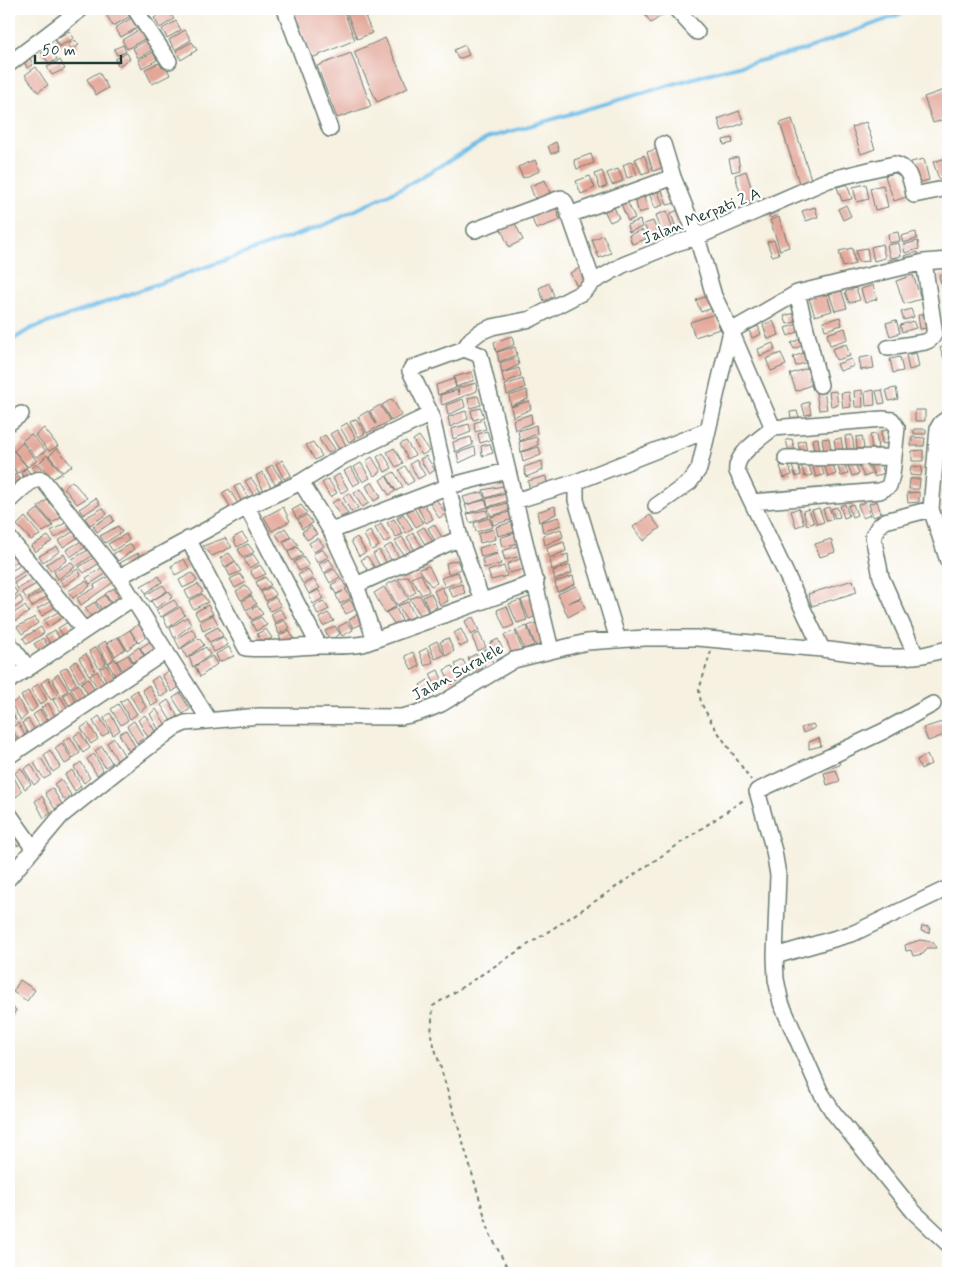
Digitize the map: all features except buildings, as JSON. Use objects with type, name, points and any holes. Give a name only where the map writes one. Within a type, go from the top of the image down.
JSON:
[{"type":"street","points":[[9,64],[81,9]]},
{"type":"street","points":[[135,9],[169,61]]},
{"type":"street","points":[[285,9],[330,129]]},
{"type":"street","points":[[677,9],[697,32]]},
{"type":"street","points":[[663,144],[673,177],[697,237],[714,296],[772,428]]},
{"type":"street","name":"Jalan Merpati 2 A","points":[[464,349],[471,339],[480,332],[492,327],[531,319],[583,292],[593,282],[624,265],[676,243],[697,237],[828,180],[894,164],[901,166],[910,176],[914,195],[948,188]]},
{"type":"street","points":[[569,215],[673,177]]},
{"type":"street","points":[[475,230],[556,198],[561,198],[593,282]]},
{"type":"street","points":[[656,506],[696,476],[731,331],[797,293],[924,262],[948,260]]},
{"type":"street","points":[[888,348],[924,342],[941,331],[924,262]]},
{"type":"street","points":[[797,293],[820,385]]},
{"type":"street","points":[[482,601],[460,538],[431,414],[411,374],[411,368],[464,349],[480,355],[551,650]]},
{"type":"street","points":[[9,423],[21,414]]},
{"type":"street","points":[[119,577],[247,506],[301,482],[343,456],[431,414]]},
{"type":"street","points":[[948,418],[938,428],[931,509],[948,561]]},
{"type":"street","points":[[752,502],[885,490],[889,486],[897,428],[892,420],[883,419],[772,428],[738,461],[738,472],[752,502],[822,649]]},
{"type":"street","points":[[515,501],[576,482],[708,430]]},
{"type":"street","points":[[786,458],[894,457]]},
{"type":"street","points":[[331,531],[448,486],[508,471]]},
{"type":"street","points":[[9,501],[30,483],[41,478],[119,577],[209,720]]},
{"type":"street","points":[[301,482],[331,531],[356,585],[375,640]]},
{"type":"street","points":[[576,482],[576,500],[618,640]]},
{"type":"street","points":[[247,506],[319,646]]},
{"type":"street","points":[[916,656],[881,577],[873,536],[878,527],[885,521],[931,509]]},
{"type":"street","points":[[9,538],[84,630]]},
{"type":"street","points":[[356,585],[460,538]]},
{"type":"street","points":[[188,539],[246,648],[346,647],[375,640],[536,582]]},
{"type":"street","points":[[9,681],[133,598]]},
{"type":"street","name":"Jalan Suralele","points":[[9,878],[61,816],[121,768],[185,723],[259,716],[414,715],[441,704],[514,660],[587,642],[654,638],[714,640],[822,649],[882,657],[916,656],[948,649]]},
{"type":"street","points":[[9,642],[28,668]]},
{"type":"street","points":[[9,756],[166,651]]},
{"type":"street","points":[[933,704],[884,731],[757,791],[774,851],[778,875],[775,956],[776,979],[782,1004],[820,1091],[833,1112],[914,1212],[948,1244]]},
{"type":"street","points":[[9,815],[34,848]]},
{"type":"street","points":[[775,956],[854,933],[948,888]]},
{"type":"path","points":[[510,1273],[490,1234],[431,1035],[433,1006],[597,900],[757,791],[701,703],[699,690],[714,640]]},
{"type":"waterway","points":[[9,342],[30,329],[325,225],[409,184],[488,138],[718,71],[804,50],[914,9]]}]
